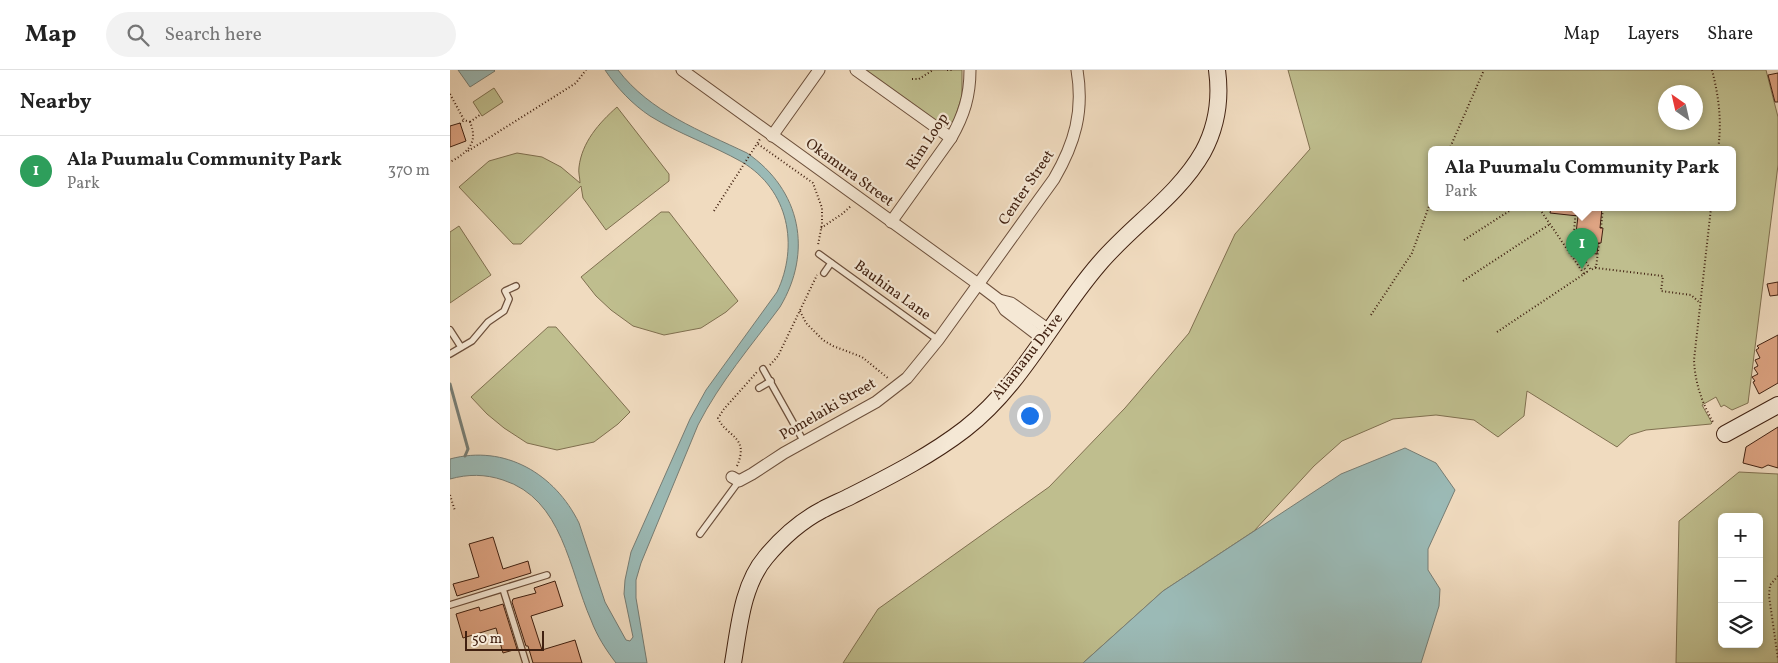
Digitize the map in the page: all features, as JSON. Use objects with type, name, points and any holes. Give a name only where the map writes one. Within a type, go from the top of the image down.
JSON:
[{"type":"street","name":"Okamura Street","points":[[682,70],[767,137],[1000,300],[1010,303],[1046,335]]},
{"type":"street","points":[[767,137],[819,70]]},
{"type":"street","points":[[856,70],[951,138]]},
{"type":"street","name":"Rim Loop","points":[[891,222],[951,138],[966,106],[970,88],[970,70]]},
{"type":"street","name":"Center Street","points":[[978,284],[1054,179],[1066,158],[1078,122],[1079,83],[1077,70]]},
{"type":"street","name":"Aliamanu Drive","points":[[733,663],[741,615],[751,583],[756,571],[765,558],[784,537],[820,511],[936,450],[966,428],[1012,382],[1097,266],[1120,240],[1189,173],[1209,139],[1216,118],[1219,96],[1217,70]]},
{"type":"street","name":"Pomelaiki Street","points":[[736,479],[887,395],[915,369],[978,284]]},
{"type":"street","points":[[1725,434],[1778,405]]},
{"type":"lane","name":"Bauhina Lane","points":[[819,254],[938,340]]},
{"type":"lane","name":"Bauhina Lane","points":[[824,272],[831,263]]},
{"type":"lane","points":[[450,354],[472,341],[488,322],[504,311],[509,299],[505,291],[516,286]]},
{"type":"lane","points":[[450,330],[461,347]]},
{"type":"lane","points":[[764,368],[804,442]]},
{"type":"lane","points":[[759,388],[771,382]]},
{"type":"lane","name":"Pomelaiki Street","points":[[700,534],[736,479]]},
{"type":"lane","points":[[450,605],[547,575]]},
{"type":"lane","points":[[503,589],[526,663]]},
{"type":"path","points":[[450,162],[576,83],[586,70]]},
{"type":"path","points":[[912,79],[919,79],[933,70]]},
{"type":"path","points":[[947,70],[952,70]]},
{"type":"path","points":[[1451,146],[1484,70]]},
{"type":"path","points":[[1712,70],[1720,103],[1718,146]]},
{"type":"path","points":[[450,94],[464,120],[470,122]]},
{"type":"path","points":[[470,122],[481,114]]},
{"type":"path","points":[[460,124],[464,120]]},
{"type":"path","points":[[468,151],[473,138],[470,122]]},
{"type":"path","points":[[714,211],[758,144],[767,137]]},
{"type":"path","points":[[736,479],[740,446],[738,441],[718,418],[724,408],[757,372],[770,365],[778,356],[818,272],[818,242],[821,228],[822,208],[813,183],[758,144]]},
{"type":"path","points":[[821,228],[837,218],[853,204]]},
{"type":"path","points":[[1371,316],[1412,254],[1428,209]]},
{"type":"path","points":[[1464,240],[1509,211]]},
{"type":"path","points":[[1541,211],[1584,274]]},
{"type":"path","points":[[1576,211],[1574,232],[1576,232]]},
{"type":"path","points":[[1601,228],[1604,211]]},
{"type":"path","points":[[1711,211],[1694,348],[1694,372],[1700,395],[1714,422]]},
{"type":"path","points":[[1463,281],[1550,224]]},
{"type":"path","points":[[1597,266],[1599,243]]},
{"type":"path","points":[[1497,332],[1587,272],[1580,262],[1584,259],[1591,270],[1597,266]]},
{"type":"path","points":[[1597,266],[1596,268],[1663,276],[1661,291],[1691,295],[1695,297],[1699,304]]},
{"type":"path","points":[[800,311],[806,322],[823,340],[832,346],[862,357],[879,369],[892,382]]},
{"type":"path","points":[[450,495],[455,511]]},
{"type":"path","points":[[1778,576],[1770,585],[1769,596],[1778,659]]},
{"type":"shaded area","points":[[856,70],[962,70],[962,96],[954,121],[950,123],[943,133]]},
{"type":"shaded area","points":[[1288,70],[1766,70],[1778,117],[1778,165],[1748,403],[1732,410],[1724,405],[1721,407],[1716,397],[1702,405],[1711,424],[1646,430],[1630,435],[1617,447],[1527,391],[1524,416],[1498,437],[1474,420],[1436,415],[1393,419],[1342,441],[1314,466],[1254,531],[1163,591],[1083,663],[843,663],[878,609],[1049,487],[1125,408],[1189,333],[1235,234],[1310,149]]},
{"type":"shaded area","points":[[494,88],[503,102],[482,116],[473,102]]},
{"type":"shaded area","points":[[617,107],[669,174],[669,181],[606,230],[583,198],[581,186],[521,244],[513,244],[459,187],[489,161],[517,153],[542,157],[561,167],[580,183],[579,167],[584,149],[598,126]]},
{"type":"shaded area","points":[[661,212],[669,212],[738,301],[726,312],[701,328],[664,335],[633,326],[596,296],[581,277]]},
{"type":"shaded area","points":[[459,226],[491,275],[450,303],[450,232]]},
{"type":"shaded area","points":[[548,327],[556,327],[630,412],[618,424],[594,442],[557,450],[527,443],[504,428],[471,397]]},
{"type":"shaded area","points":[[1739,472],[1778,474],[1778,663],[1676,663],[1679,521]]},
{"type":"water","points":[[458,70],[494,70],[495,71],[470,87]]},
{"type":"water","points":[[605,70],[618,70],[645,98],[661,109],[694,128],[747,153],[765,168],[780,185],[790,203],[796,223],[798,244],[796,265],[790,286],[780,307],[726,379],[698,425],[641,563],[636,580],[636,598],[647,663],[616,663],[609,653],[593,626],[561,538],[551,519],[539,503],[523,489],[496,478],[477,475],[450,479],[450,459],[470,455],[490,456],[509,460],[526,467],[542,477],[569,506],[579,523],[605,602],[626,640],[630,641],[633,637],[624,594],[631,552],[690,419],[706,390],[777,292],[784,274],[788,238],[780,203],[758,174],[731,156],[650,116],[625,95]]},
{"type":"water","points":[[1405,448],[1436,463],[1455,490],[1428,549],[1428,570],[1440,589],[1439,606],[1421,663],[1083,663],[1163,591],[1341,474]]},
{"type":"building","points":[[1778,73],[1778,102],[1775,102],[1768,75]]},
{"type":"building","points":[[460,123],[466,141],[450,147],[450,126]]},
{"type":"building","points":[[1550,211],[1602,211],[1600,228],[1603,228],[1597,254],[1574,251],[1578,216],[1550,213]]},
{"type":"building","points":[[1778,282],[1778,295],[1770,296],[1767,284]]},
{"type":"building","points":[[1778,335],[1778,383],[1759,394],[1752,377],[1758,374],[1754,368],[1758,366],[1755,360],[1760,358],[1756,350],[1759,348],[1757,346]]},
{"type":"building","points":[[1778,427],[1778,468],[1768,465],[1762,468],[1743,463],[1746,447]]},
{"type":"building","points":[[493,537],[503,569],[528,561],[531,573],[457,596],[453,584],[479,577],[469,544]]},
{"type":"building","points":[[555,581],[563,606],[531,616],[542,650],[575,640],[582,663],[533,663],[528,646],[526,646],[512,602],[513,599],[536,593],[534,588]]},
{"type":"building","points":[[503,604],[517,649],[503,653],[496,628],[463,638],[456,614],[479,607],[480,611]]},
{"type":"waterway","points":[[450,384],[468,449],[465,456]]},
{"type":"place","name":"Ala Puumalu Community Park","points":[[1582,269]]}]
